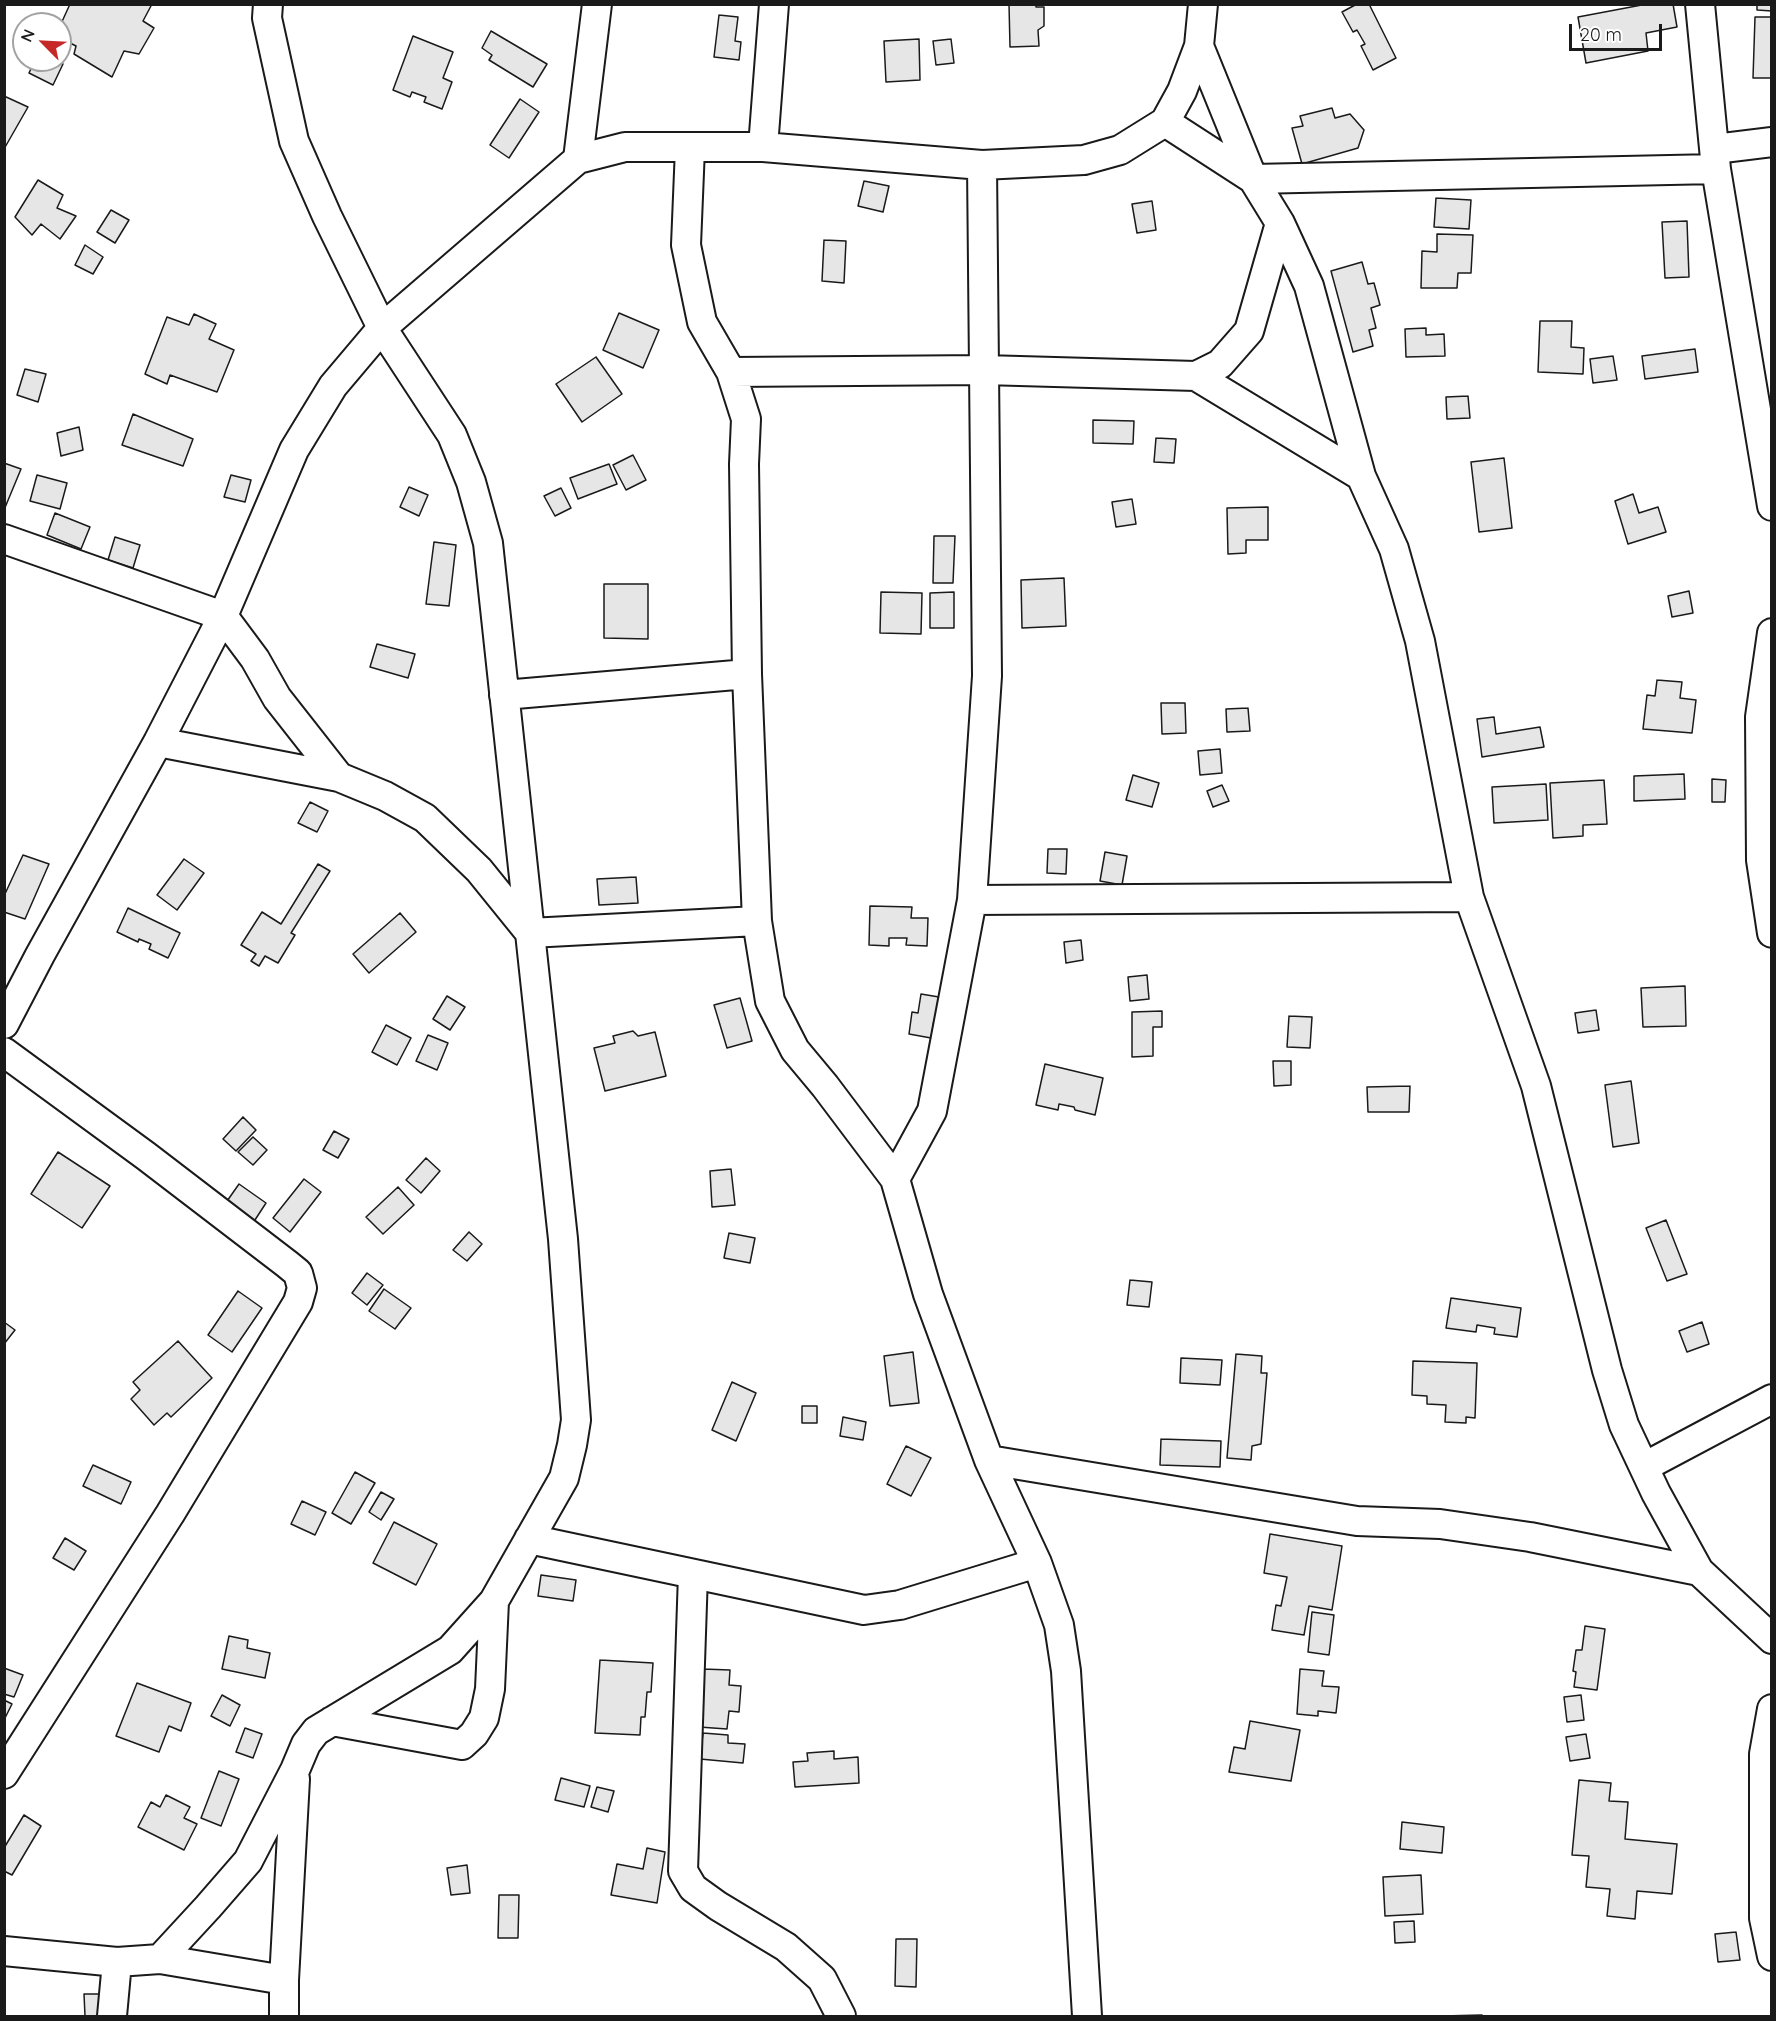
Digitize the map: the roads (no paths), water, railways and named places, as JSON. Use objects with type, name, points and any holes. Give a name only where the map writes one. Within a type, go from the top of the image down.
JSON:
[{"type":"street","points":[[578,159],[597,4]]},
{"type":"street","points":[[763,147],[774,4]]},
{"type":"street","points":[[4,1024],[158,742],[223,616],[294,450],[333,386],[382,328],[578,159],[625,147],[763,147],[982,165],[1084,159],[1120,150],[1165,122],[1182,91],[1199,46],[1203,4]]},
{"type":"street","points":[[1700,4],[1715,159],[1772,506]]},
{"type":"street","points":[[160,1959],[248,1861],[306,1744],[316,1731],[450,1650],[494,1601],[564,1478],[576,1420],[563,1239],[488,543],[471,482],[452,435],[382,328],[327,216],[294,141],[262,9]]},
{"type":"street","points":[[1199,46],[1253,179],[1280,223],[1309,286],[1361,476],[1394,549],[1420,641],[1469,897],[1536,1086],[1607,1370],[1624,1425],[1699,1571],[1772,1639]]},
{"type":"street","points":[[1165,122],[1253,179],[1715,159],[1772,142]]},
{"type":"street","points":[[690,148],[687,245],[702,322],[731,372],[746,419],[744,465],[747,674],[757,921],[770,1001],[795,1050],[895,1179],[928,1294],[989,1460],[1037,1563],[1059,1625],[1066,1671],[1087,2016]]},
{"type":"street","points":[[895,1179],[932,1111],[972,900],[987,676],[982,165]]},
{"type":"street","points":[[731,372],[984,370],[1196,376],[1220,364],[1249,331],[1280,223]]},
{"type":"street","points":[[1196,376],[1361,476]]},
{"type":"street","points":[[4,539],[223,616],[255,659],[277,698],[339,777]]},
{"type":"street","points":[[1772,633],[1760,717],[1761,861],[1772,933]]},
{"type":"street","points":[[504,695],[747,674]]},
{"type":"street","points":[[158,742],[339,777],[385,796],[425,818],[478,870],[530,933]]},
{"type":"street","points":[[972,900],[1469,897]]},
{"type":"street","points":[[530,933],[757,921]]},
{"type":"street","points":[[4,1052],[146,1156],[287,1264],[298,1273],[302,1288],[298,1302],[170,1514],[4,1774]]},
{"type":"street","points":[[1644,1467],[1772,1399]]},
{"type":"street","points":[[989,1460],[1357,1521],[1440,1524],[1519,1535],[1699,1571]]},
{"type":"street","points":[[529,1539],[864,1610],[900,1605],[1037,1563]]},
{"type":"street","points":[[693,1575],[683,1871],[693,1888],[718,1906],[786,1947],[822,1979],[841,2016]]},
{"type":"street","points":[[332,1721],[462,1745],[474,1734],[484,1718],[490,1689],[494,1601]]},
{"type":"street","points":[[1772,1709],[1764,1754],[1764,1918],[1772,1956]]},
{"type":"street","points":[[284,2016],[295,1770]]},
{"type":"street","points":[[4,1951],[117,1962],[160,1959],[284,1980]]},
{"type":"street","points":[[112,2016],[117,1962]]}]
